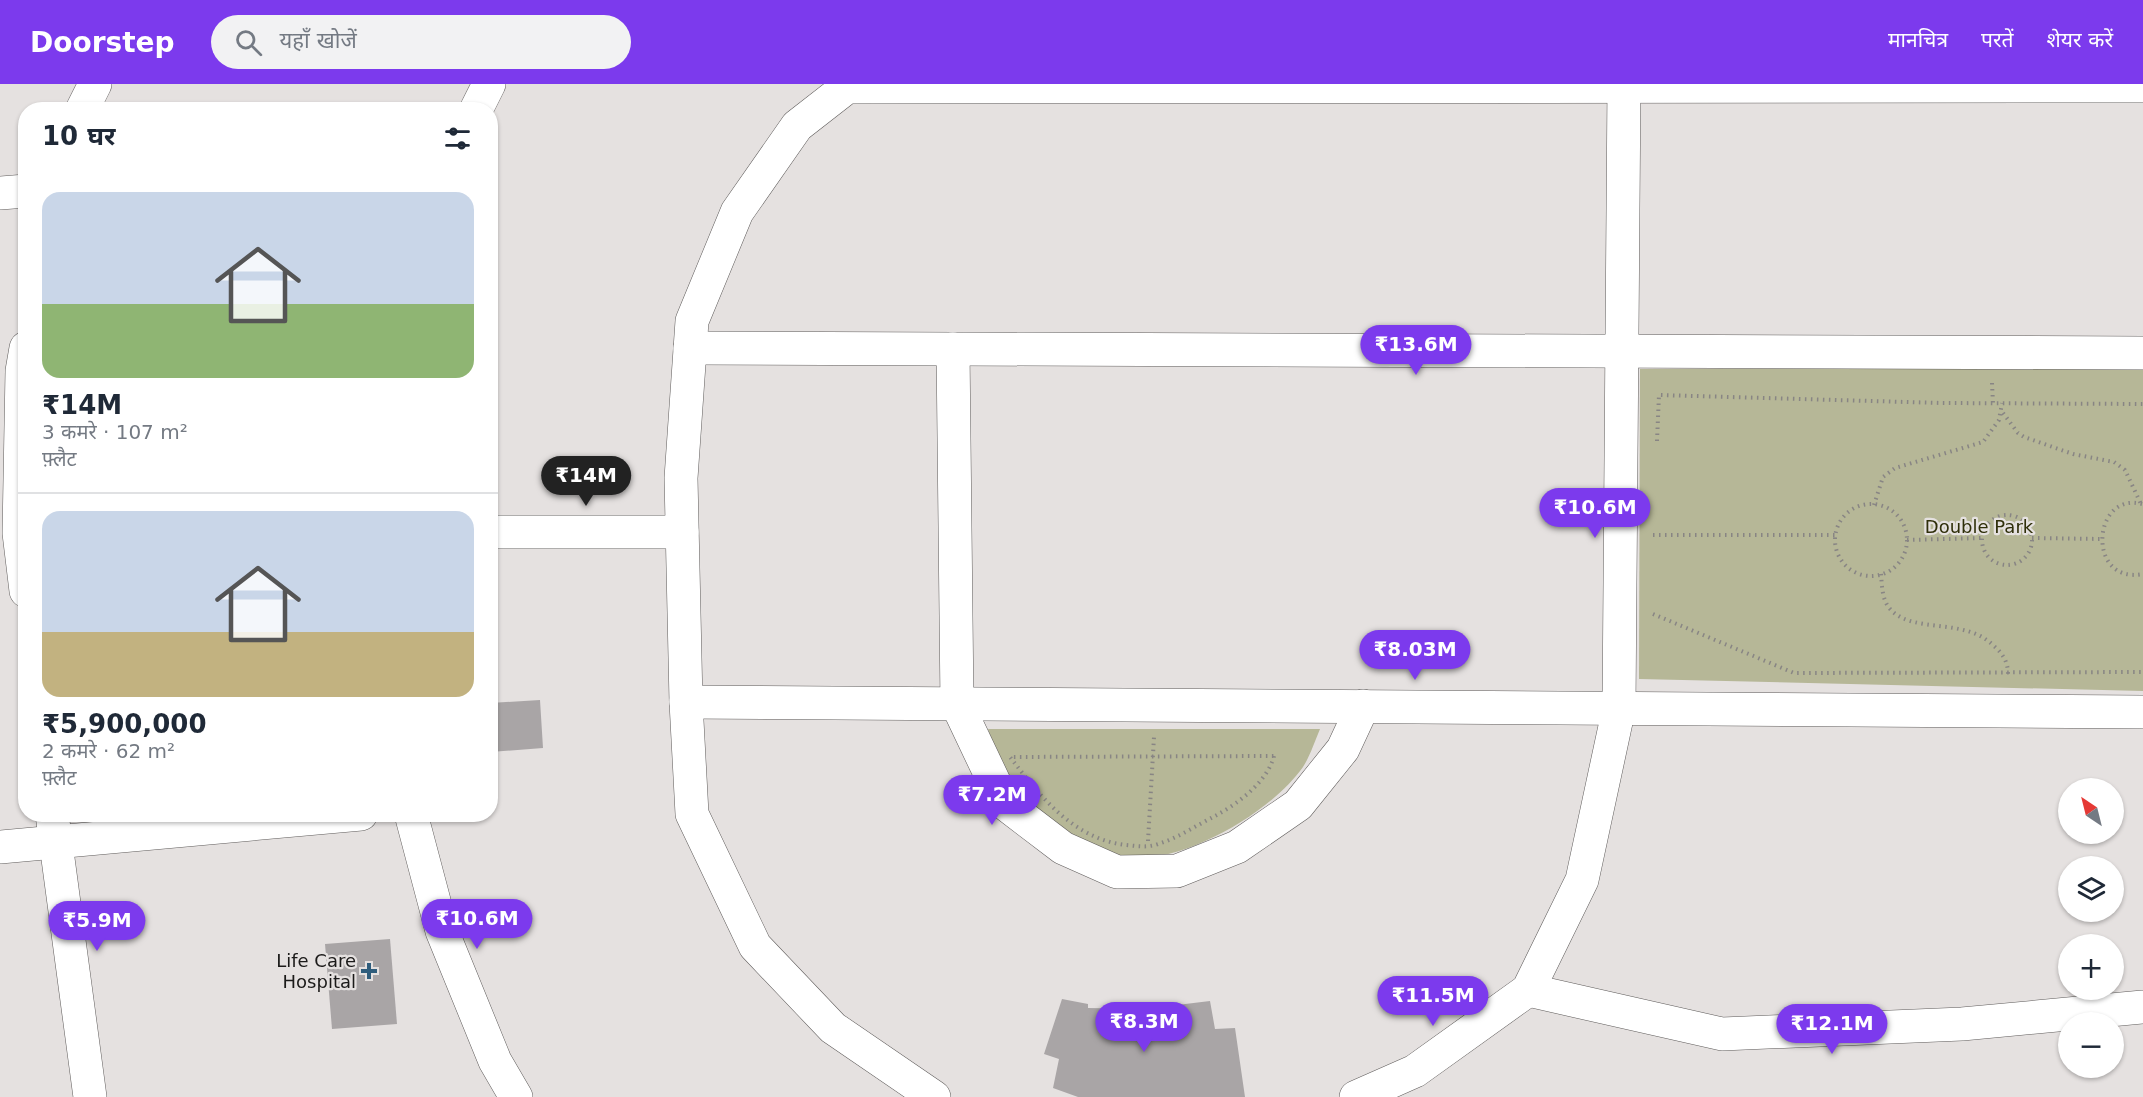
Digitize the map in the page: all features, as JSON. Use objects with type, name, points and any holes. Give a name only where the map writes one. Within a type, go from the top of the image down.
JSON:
[{"type":"street","points":[[86,102],[95,84]]},
{"type":"street","points":[[480,102],[489,84]]},
{"type":"street","points":[[1356,1097],[1415,1071],[1528,990],[1582,880],[1619,708],[1624,85]]},
{"type":"street","points":[[934,1097],[833,1028],[755,945],[692,814],[686,702],[681,478],[692,321],[737,212],[797,126],[847,87],[2143,86]]},
{"type":"street","points":[[0,193],[18,192]]},
{"type":"street","points":[[690,348],[2143,353]]},
{"type":"street","points":[[953,349],[957,704],[1004,803],[1064,848],[1117,872],[1147,859],[1177,871],[1237,847],[1298,805],[1343,749],[1363,706]]},
{"type":"street","points":[[18,416],[10,506],[18,530]]},
{"type":"street","points":[[498,532],[682,532]]},
{"type":"street","points":[[686,702],[2143,712]]},
{"type":"street","points":[[0,847],[54,829],[198,822]]},
{"type":"street","points":[[413,822],[442,931],[495,1061],[516,1097]]},
{"type":"street","points":[[54,829],[90,1097]]},
{"type":"street","points":[[1528,990],[1722,1034],[1962,1024],[2143,1007]]},
{"type":"path","points":[[1657,441],[1659,395],[2143,404]]},
{"type":"path","points":[[1874,505],[1883,477],[1895,468],[1983,442],[2002,413],[2002,403]]},
{"type":"path","points":[[2002,413],[2024,437],[2073,454],[2114,462],[2125,470],[2142,504],[2127,504],[2108,517],[2101,539],[2103,551],[2108,561],[2116,568],[2127,574],[2143,574]]},
{"type":"path","points":[[1874,505],[1892,511],[1900,519],[1907,540],[1900,562],[1891,570],[1869,576],[1848,568],[1836,548],[1836,535],[1839,524],[1847,514],[1857,507],[1874,505]]},
{"type":"path","points":[[2002,515],[2010,515],[2026,522],[2032,538],[2028,554],[2014,565],[1998,564],[1986,554],[1982,538],[1988,524],[2002,515]]},
{"type":"path","points":[[1652,546],[1653,523]]},
{"type":"path","points":[[1653,535],[1836,535]]},
{"type":"path","points":[[1907,540],[1982,538]]},
{"type":"path","points":[[2032,538],[2101,539]]},
{"type":"path","points":[[1881,574],[1884,597],[1891,610],[1909,620],[1970,630],[1988,639],[1999,650],[2008,664],[2011,711]]},
{"type":"path","points":[[1649,612],[1794,673],[2143,672]]},
{"type":"path","points":[[1147,859],[1156,705]]},
{"type":"path","points":[[1274,756],[1271,768],[1256,786],[1226,810],[1158,844],[1147,859],[1079,830],[1050,806],[1010,757],[1274,756]]},
{"type":"green space","name":"Double Park","points":[[2143,367],[2143,691],[1639,679],[1640,369]]},
{"type":"green space","points":[[988,729],[1320,729],[1303,767],[1288,785],[1244,820],[1191,847],[1163,855],[1137,858],[1113,856],[1097,850],[1075,837],[1022,798],[1003,772]]},
{"type":"building","points":[[540,700],[543,748],[498,751],[498,703]]},
{"type":"building","points":[[390,939],[397,1024],[332,1029],[325,944]]},
{"type":"building","points":[[1062,999],[1088,1004],[1088,1008],[1144,1009],[1210,1001],[1215,1029],[1235,1028],[1245,1097],[1078,1097],[1053,1088],[1059,1059],[1044,1054]]},
{"type":"place","name":"Life Care Hospital","points":[[369,971]]}]
